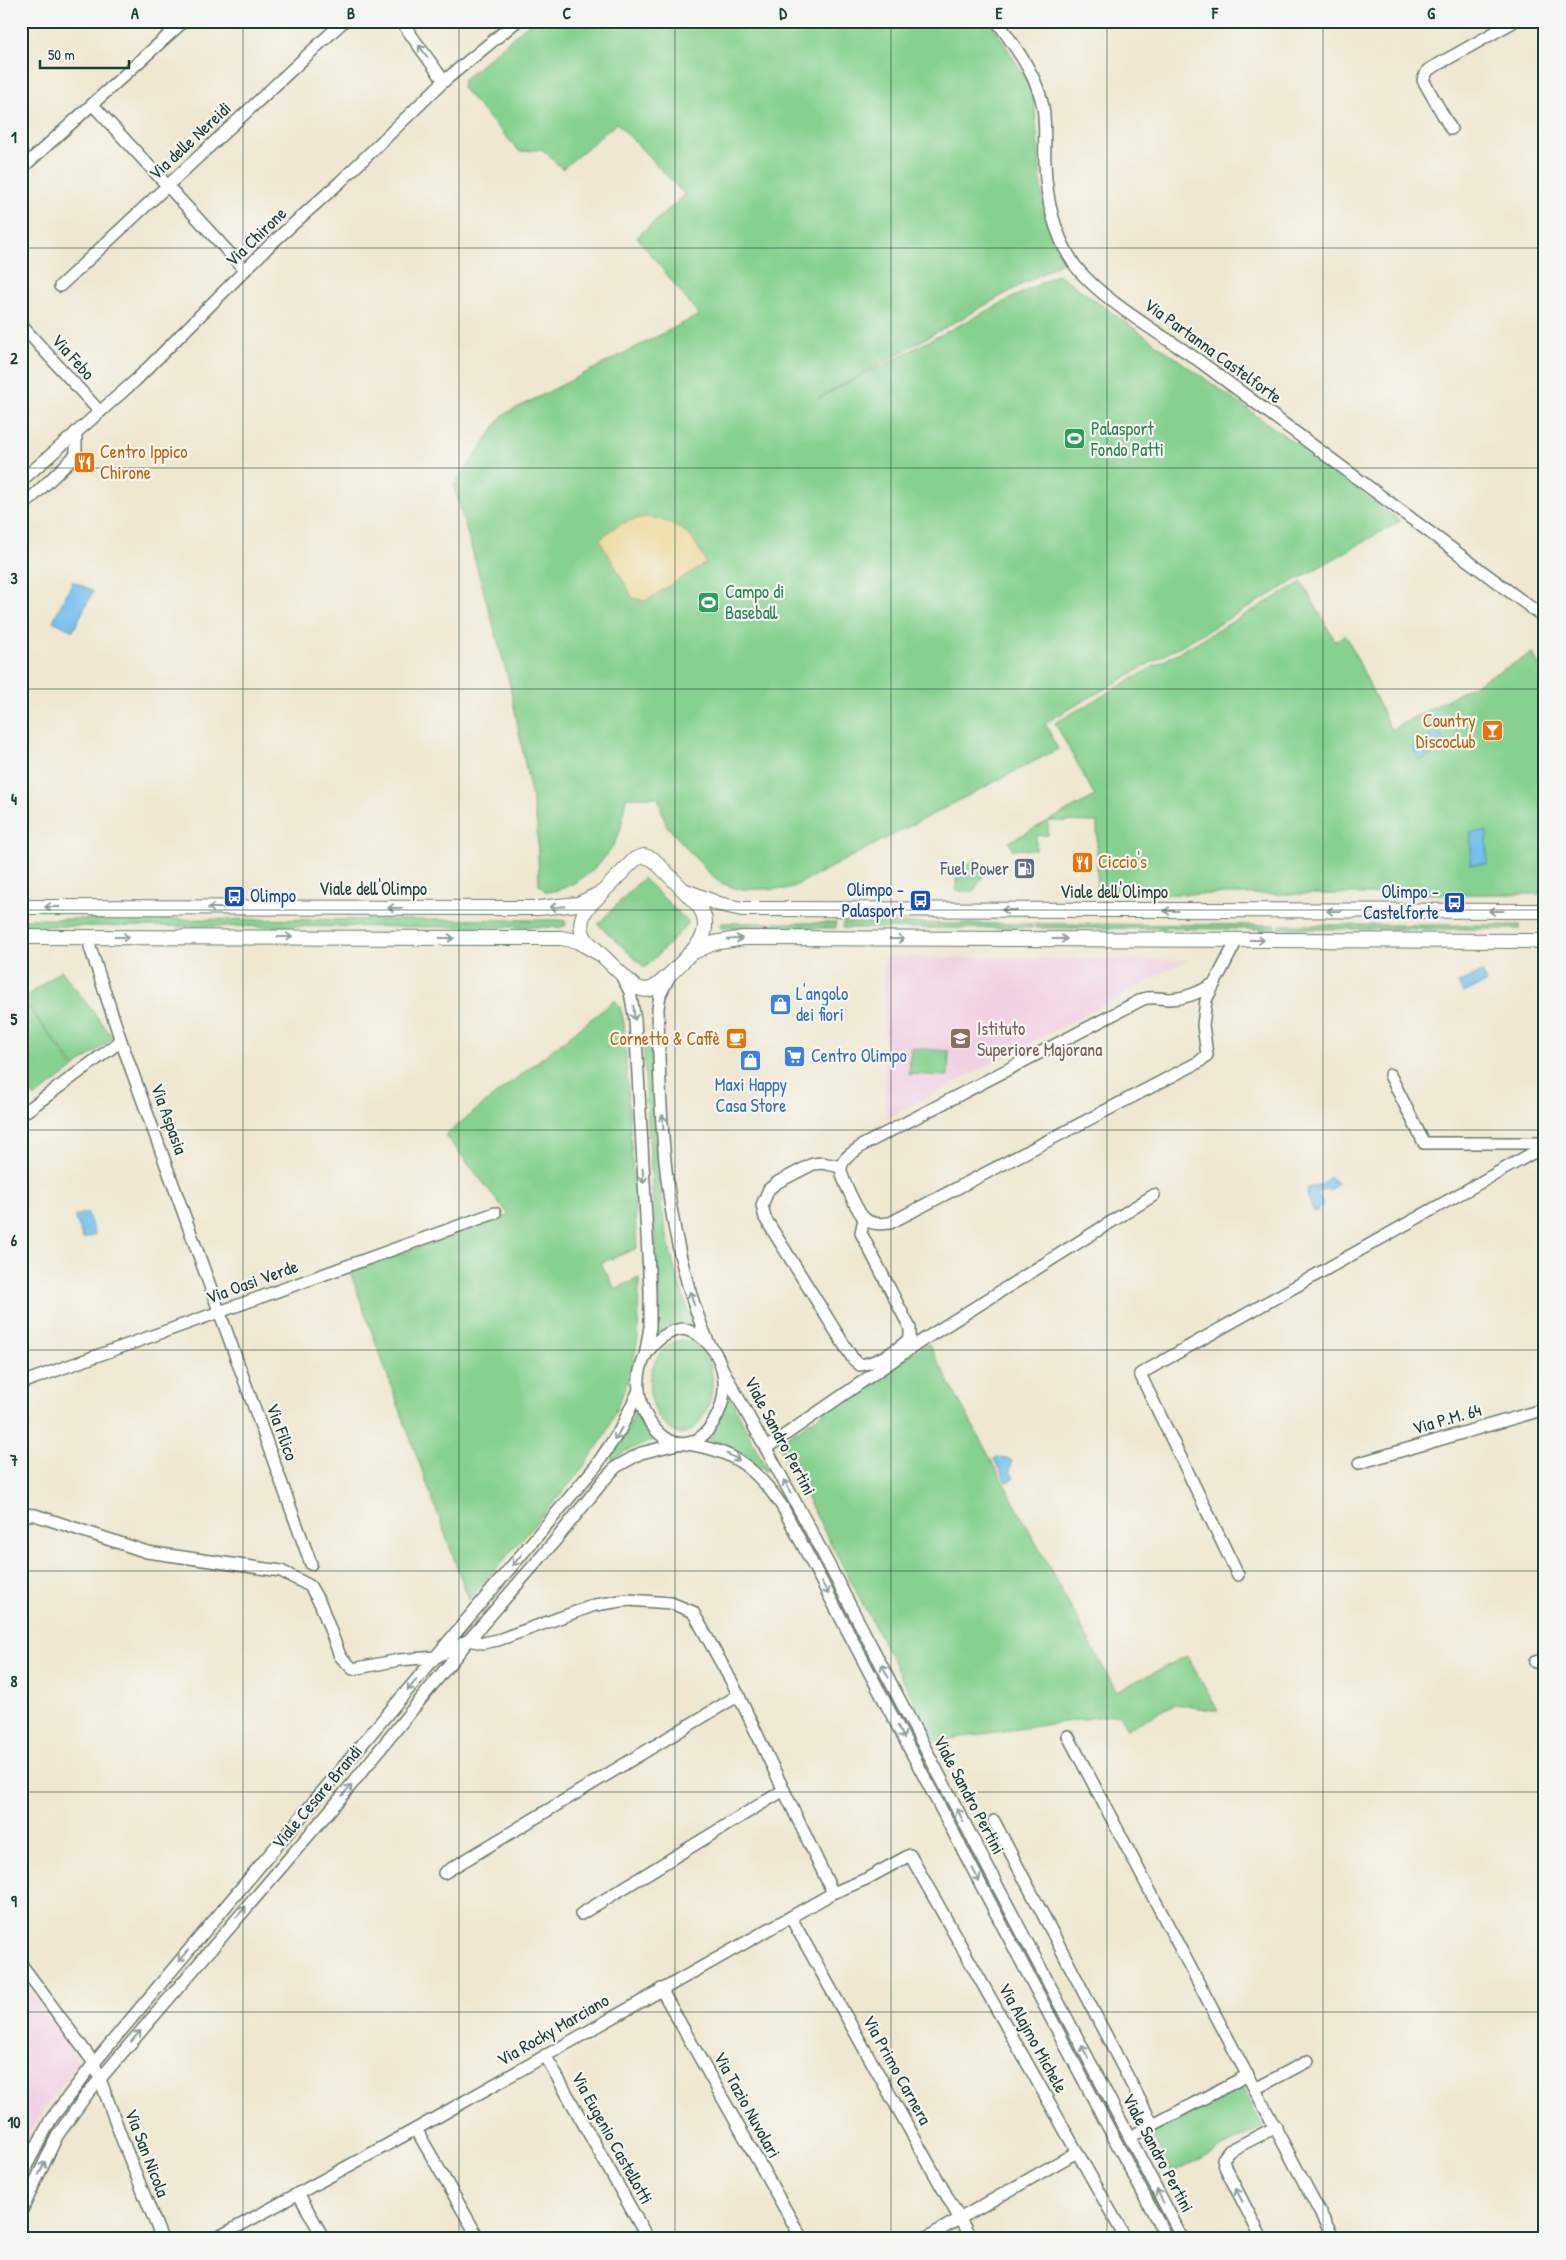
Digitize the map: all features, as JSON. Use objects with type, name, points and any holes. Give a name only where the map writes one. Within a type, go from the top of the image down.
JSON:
[{"type":"street","points":[[21,169],[184,21]]},
{"type":"street","name":"Via delle Nereidi","points":[[60,286],[344,21]]},
{"type":"street","points":[[401,21],[444,81]]},
{"type":"street","name":"Via Chirone","points":[[21,480],[136,380],[245,270],[444,81],[517,21]]},
{"type":"street","name":"Via Partanna Castelforte","points":[[997,21],[1034,78],[1039,92],[1043,108],[1045,164],[1050,206],[1060,240],[1076,266],[1086,277],[1126,310],[1201,363],[1545,618]]},
{"type":"street","points":[[1451,129],[1423,80],[1428,70],[1515,21]]},
{"type":"street","points":[[92,105],[245,270]]},
{"type":"street","name":"Via Febo","points":[[21,325],[100,412]]},
{"type":"street","points":[[21,508],[76,455],[76,432]]},
{"type":"street","points":[[644,856],[653,859],[686,891],[703,912],[705,923],[700,941],[656,987],[642,990],[635,987],[583,935],[581,925],[583,914],[635,859],[644,856]]},
{"type":"street","name":"Viale dell'Olimpo","points":[[686,891],[719,904],[742,909],[1545,911]]},
{"type":"street","name":"Viale dell'Olimpo","points":[[21,907],[539,908],[578,904],[603,892]]},
{"type":"street","points":[[21,937],[561,938],[577,941],[600,954]]},
{"type":"street","name":"Via Aspasia","points":[[90,937],[90,947],[121,1041],[220,1312]]},
{"type":"street","points":[[689,954],[714,943],[743,938],[1545,941]]},
{"type":"street","points":[[1215,983],[1193,996],[1170,999],[1152,996],[1143,999],[863,1145],[847,1158],[841,1168],[843,1178],[864,1218],[876,1224],[890,1223],[1200,1062],[1207,1055],[1203,1025],[1206,1000],[1215,983],[1237,940]]},
{"type":"street","points":[[616,969],[630,992],[635,1020],[650,1290],[650,1327],[646,1356],[640,1372],[639,1390],[644,1412],[654,1429],[667,1440],[682,1444],[700,1437],[708,1430],[720,1409],[724,1394],[722,1368],[693,1303],[678,1253],[668,1194],[658,1008],[660,995],[671,971]]},
{"type":"street","points":[[21,1115],[121,1041]]},
{"type":"street","points":[[1390,1076],[1424,1143],[1545,1144]]},
{"type":"street","points":[[1238,1575],[1140,1374],[1545,1144]]},
{"type":"street","points":[[841,1168],[822,1163],[813,1164],[769,1189],[762,1205],[765,1218],[853,1359],[860,1364],[872,1363],[899,1348],[910,1338],[910,1328],[861,1233],[864,1218]]},
{"type":"street","points":[[766,1448],[923,1340],[1154,1195]]},
{"type":"street","name":"Via Oasi Verde","points":[[21,1383],[495,1213]]},
{"type":"street","name":"Via Filico","points":[[220,1312],[310,1564]]},
{"type":"street","points":[[646,1356],[659,1339],[674,1330],[683,1329],[694,1332],[710,1344]]},
{"type":"street","name":"Viale Sandro Pertini","points":[[722,1368],[1183,2239]]},
{"type":"street","name":"Viale Cesare Brandi","points":[[21,2176],[51,2119],[94,2062],[596,1466],[620,1430],[639,1390]]},
{"type":"street","name":"Via P.M. 64","points":[[1359,1463],[1545,1409]]},
{"type":"street","name":"Viale Sandro Pertini","points":[[682,1444],[706,1446],[736,1458],[758,1476],[782,1506],[1167,2239]]},
{"type":"street","name":"Viale Cesare Brandi","points":[[21,2212],[57,2136],[101,2078],[338,1801],[469,1640],[616,1467],[655,1447],[682,1444]]},
{"type":"street","points":[[21,1514],[35,1516],[147,1552],[281,1572],[310,1586],[321,1605],[340,1656],[353,1669],[399,1660],[436,1657],[469,1640],[483,1643],[498,1640],[595,1606],[628,1600],[671,1603],[693,1612],[739,1695],[833,1893]]},
{"type":"street","points":[[444,1873],[739,1695]]},
{"type":"street","points":[[1068,1736],[1334,2239]]},
{"type":"street","points":[[581,1914],[784,1790]]},
{"type":"street","points":[[994,1821],[1153,2125]]},
{"type":"street","name":"Via Rocky Marciano","points":[[215,2239],[416,2129],[833,1893],[866,1879],[910,1855]]},
{"type":"street","name":"Via Alajmo Michele","points":[[910,1855],[1126,2239]]},
{"type":"street","name":"Via Primo Carnera","points":[[791,1918],[971,2239]]},
{"type":"street","points":[[21,1964],[94,2062]]},
{"type":"street","name":"Via Tazio Nuvolari","points":[[661,1989],[802,2239]]},
{"type":"street","name":"Via Eugenio Castellotti","points":[[545,2055],[648,2239]]},
{"type":"street","points":[[1255,2089],[1308,2061]]},
{"type":"street","name":"Via San Nicola","points":[[94,2062],[125,2147],[162,2239]]},
{"type":"street","points":[[1130,2138],[1248,2075]]},
{"type":"street","points":[[1262,2239],[1226,2169],[1223,2159],[1229,2151],[1276,2127]]},
{"type":"street","points":[[416,2129],[479,2239]]},
{"type":"street","points":[[924,2239],[1077,2152]]},
{"type":"street","points":[[298,2193],[324,2239]]},
{"type":"shaded area","name":"Istituto Superiore Majorana","points":[[884,957],[1188,960],[886,1119]]},
{"type":"shaded area","points":[[21,1981],[65,2038],[80,2062],[44,2108],[21,2152]]},
{"type":"green space","points":[[532,21],[990,21],[1027,80],[1034,99],[1043,204],[1051,233],[1064,261],[819,398],[1058,274],[1285,436],[1400,521],[1045,723],[1058,749],[789,889],[738,889],[721,883],[708,872],[666,825],[658,797],[626,797],[621,828],[610,850],[601,861],[581,879],[558,890],[546,892],[539,885],[537,825],[509,681],[454,486],[503,415],[699,315],[637,237],[685,195],[617,123],[562,169],[542,149],[520,152],[462,88],[463,80]]},
{"type":"green space","points":[[1302,582],[1335,641],[1346,635],[1391,730],[1533,653],[1545,678],[1545,894],[1097,894],[1097,822],[1048,821],[1095,796],[1055,723]]},
{"type":"green space","points":[[1048,821],[1048,835],[1036,836],[1036,850],[1012,849],[1009,842]]},
{"type":"green space","points":[[977,859],[984,874],[974,891],[956,891],[956,871]]},
{"type":"green space","points":[[643,878],[689,923],[645,968],[598,924]]},
{"type":"green space","points":[[21,919],[560,920],[565,921],[566,925],[561,927],[21,926]]},
{"type":"green space","points":[[722,923],[836,923],[836,928],[721,928],[719,925]]},
{"type":"green space","points":[[843,923],[1032,924],[1032,928],[843,928]]},
{"type":"green space","points":[[1035,924],[1276,925],[1276,929],[1035,928]]},
{"type":"green space","points":[[1280,925],[1520,925],[1520,929],[1280,929]]},
{"type":"green space","points":[[61,970],[113,1038],[75,1067],[23,999]]},
{"type":"green space","points":[[22,999],[74,1068],[35,1097],[21,1078]]},
{"type":"green space","points":[[615,1000],[620,1007],[624,1023],[637,1248],[601,1263],[615,1289],[639,1278],[638,1338],[630,1376],[606,1434],[580,1472],[469,1600],[350,1272],[509,1215],[445,1135]]},
{"type":"green space","points":[[643,1040],[651,1040],[656,1141],[663,1217],[676,1273],[694,1325],[671,1326],[657,1334],[657,1269]]},
{"type":"green space","points":[[911,1048],[949,1051],[948,1076],[909,1074]]},
{"type":"green space","points":[[683,1340],[700,1348],[710,1363],[712,1382],[710,1401],[703,1418],[692,1429],[680,1433],[666,1426],[658,1415],[652,1402],[650,1384],[653,1367],[661,1352],[667,1346]]},
{"type":"green space","points":[[928,1343],[1116,1691],[1187,1656],[1218,1711],[1175,1704],[1127,1729],[1119,1714],[935,1741],[778,1443]]},
{"type":"green space","points":[[727,1397],[730,1397],[767,1470],[764,1471],[738,1451],[707,1439]]},
{"type":"green space","points":[[638,1409],[656,1439],[626,1451],[613,1460],[611,1457]]},
{"type":"green space","points":[[1242,2087],[1263,2127],[1172,2174],[1151,2134]]},
{"type":"sand","points":[[647,517],[668,522],[684,531],[696,544],[706,563],[645,601],[633,598],[600,540],[610,530],[621,524]]},
{"type":"water","points":[[73,581],[93,591],[73,631],[53,621]]},
{"type":"water","points":[[1439,732],[1446,746],[1420,761],[1412,746]]},
{"type":"water","points":[[1471,832],[1487,832],[1487,864],[1471,864]]},
{"type":"water","points":[[1482,972],[1487,982],[1463,993],[1458,983]]},
{"type":"water","points":[[1330,1177],[1337,1183],[1332,1189],[1320,1190],[1318,1194],[1323,1205],[1318,1211],[1314,1212],[1308,1197],[1308,1188],[1322,1184]]},
{"type":"water","points":[[87,1212],[95,1235],[83,1239],[75,1216]]},
{"type":"water","points":[[998,1457],[1007,1458],[1012,1461],[1010,1471],[1014,1478],[1006,1482],[994,1459]]},
{"type":"place","name":"Palasport Fondo Patti","points":[[1075,439]]},
{"type":"place","name":"Centro Ippico Chirone","points":[[84,462]]},
{"type":"place","name":"Campo di Baseball","points":[[709,602]]},
{"type":"place","name":"Country Discoclub","points":[[1492,731]]},
{"type":"place","name":"Ciccio's","points":[[1082,862]]},
{"type":"place","name":"Fuel Power","points":[[1025,869]]},
{"type":"place","name":"Olimpo","points":[[234,896]]},
{"type":"place","name":"Olimpo - Palasport","points":[[920,900]]},
{"type":"place","name":"Olimpo - Castelforte","points":[[1455,902]]},
{"type":"place","name":"L'angolo dei fiori","points":[[780,1004]]},
{"type":"place","name":"Cornetto & Caffè","points":[[736,1039]]},
{"type":"place","name":"Istituto Superiore Majorana","points":[[961,1039]]},
{"type":"place","name":"Centro Olimpo","points":[[795,1056]]},
{"type":"place","name":"Maxi Happy Casa Store","points":[[751,1060]]}]
